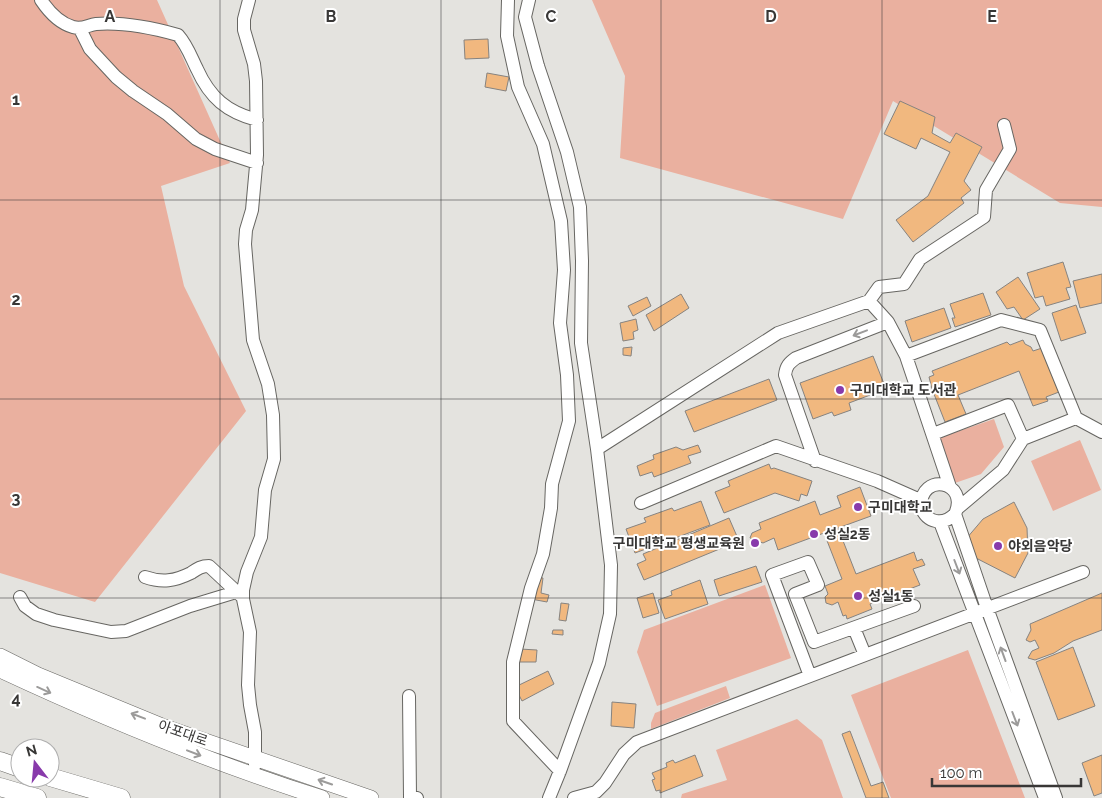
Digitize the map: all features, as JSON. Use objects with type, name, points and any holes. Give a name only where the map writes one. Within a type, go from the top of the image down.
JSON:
[{"type":"highway","points":[[60,780],[121,798]]},
{"type":"highway","points":[[0,787],[37,798]]},
{"type":"main road","name":"아포대로","points":[[0,656],[38,675],[162,726],[371,798]]},
{"type":"main road","name":"아포대로","points":[[0,670],[106,718],[196,754],[254,776],[322,798]]},
{"type":"street","points":[[41,0],[48,11],[72,27],[80,28],[95,24],[114,25],[144,28],[178,35],[189,52],[205,87],[214,99],[241,116],[257,120]]},
{"type":"street","points":[[240,595],[261,537],[265,490],[274,459],[273,414],[268,384],[252,340],[245,244],[246,230],[252,210],[257,163],[256,81],[244,30],[248,0]]},
{"type":"street","points":[[508,0],[507,36],[518,87],[543,144],[561,221],[564,270],[560,323],[567,375],[569,421],[552,484],[551,508],[543,554],[531,588],[513,662],[513,721],[560,771]]},
{"type":"street","points":[[530,0],[526,17],[538,66],[566,152],[580,207],[582,261],[581,343],[597,449],[611,565],[610,614],[599,663],[549,798]]},
{"type":"street","points":[[80,28],[90,49],[116,77],[133,91],[167,114],[196,139],[215,149],[257,163]]},
{"type":"street","points":[[597,449],[778,333],[869,300],[879,287],[904,284],[920,259],[984,217],[986,190],[1010,150],[1004,125]]},
{"type":"street","points":[[869,300],[888,322],[906,356],[950,487],[957,496],[957,511],[987,608],[1056,798]]},
{"type":"street","points":[[906,356],[1001,320],[1040,330],[1076,418],[1102,432]]},
{"type":"street","points":[[815,461],[784,375],[786,368],[796,358],[888,322]]},
{"type":"street","points":[[933,434],[1008,405],[1023,439]]},
{"type":"street","points":[[950,487],[944,484],[932,485],[926,489],[920,500],[923,513],[933,521],[946,521],[1003,470],[1023,439],[1076,418]]},
{"type":"street","points":[[641,503],[776,446],[877,481],[920,500]]},
{"type":"street","points":[[940,522],[1045,798]]},
{"type":"street","points":[[810,676],[772,575],[808,562],[818,585],[795,594],[814,642],[914,606]]},
{"type":"street","points":[[145,577],[155,581],[176,580],[202,566],[209,566],[240,595],[250,632],[248,685],[255,732],[254,776]]},
{"type":"street","points":[[574,798],[596,792],[605,783],[624,754],[638,742],[1082,572]]},
{"type":"street","points":[[20,597],[24,606],[36,614],[54,620],[111,632],[126,631],[190,606],[240,595]]},
{"type":"street","points":[[854,628],[865,655]]},
{"type":"street","points":[[409,696],[410,797],[417,798]]},
{"type":"shaded area","points":[[0,0],[157,0],[230,163],[161,186],[184,286],[246,411],[95,602],[0,573]]},
{"type":"shaded area","points":[[592,0],[1102,0],[1102,207],[1060,203],[893,101],[843,219],[620,158],[625,76]]},
{"type":"shaded area","points":[[994,419],[1004,447],[981,474],[955,483],[939,438]]},
{"type":"shaded area","points":[[1080,440],[1101,490],[1053,511],[1031,461]]},
{"type":"shaded area","points":[[765,585],[791,658],[657,706],[637,652],[644,630]]},
{"type":"shaded area","points":[[968,650],[1025,798],[891,798],[851,695]]},
{"type":"shaded area","points":[[726,686],[730,698],[651,729],[655,713]]},
{"type":"shaded area","points":[[797,719],[822,740],[843,798],[681,798],[682,794],[727,780],[716,750]]},
{"type":"building","points":[[488,39],[489,58],[465,59],[464,40]]},
{"type":"building","points":[[487,73],[509,77],[506,91],[485,87]]},
{"type":"building","points":[[900,101],[935,117],[932,133],[950,143],[956,133],[982,147],[964,181],[971,190],[961,198],[964,203],[913,242],[896,220],[928,196],[950,152],[921,138],[916,149],[884,134]]},
{"type":"building","points":[[1063,262],[1071,287],[1066,288],[1070,299],[1046,306],[1043,296],[1035,298],[1027,273]]},
{"type":"building","points":[[1102,274],[1102,303],[1080,308],[1073,281]]},
{"type":"building","points":[[1018,277],[1040,309],[1023,320],[1014,307],[1007,309],[996,292]]},
{"type":"building","points":[[983,293],[991,315],[955,327],[952,318],[955,318],[950,304]]},
{"type":"building","points":[[681,294],[689,308],[654,331],[646,315]]},
{"type":"building","points":[[647,297],[651,306],[633,316],[628,306]]},
{"type":"building","points":[[1076,305],[1086,333],[1061,341],[1052,313]]},
{"type":"building","points":[[944,308],[951,328],[912,342],[905,321]]},
{"type":"building","points":[[636,319],[638,330],[633,332],[634,339],[623,341],[620,323]]},
{"type":"building","points":[[1023,340],[1033,351],[1042,348],[1059,392],[1046,397],[1048,401],[1033,406],[1019,371],[958,395],[966,414],[945,422],[932,389],[929,377],[934,375],[932,371],[1007,342],[1010,345]]},
{"type":"building","points":[[632,347],[631,356],[623,355],[623,348]]},
{"type":"building","points":[[873,356],[886,389],[849,403],[851,410],[834,416],[832,412],[813,419],[800,383]]},
{"type":"building","points":[[769,379],[777,400],[694,432],[685,411]]},
{"type":"building","points":[[698,445],[701,452],[688,456],[691,463],[654,477],[652,472],[640,476],[637,466],[654,459],[653,455],[676,447],[683,450]]},
{"type":"building","points":[[769,464],[771,469],[774,468],[812,481],[807,496],[801,494],[799,501],[775,493],[724,513],[715,492],[730,486],[728,481]]},
{"type":"building","points":[[860,487],[871,516],[838,528],[856,574],[914,552],[917,561],[922,559],[925,565],[913,569],[920,585],[870,604],[872,609],[847,619],[846,615],[843,616],[838,602],[832,605],[826,603],[825,597],[828,594],[825,586],[842,579],[824,533],[778,550],[774,538],[763,543],[750,538],[752,533],[761,529],[759,523],[815,501],[820,515],[841,507],[837,496]]},
{"type":"building","points":[[701,501],[710,525],[635,553],[626,529],[646,522],[644,518],[672,508],[674,511]]},
{"type":"building","name":"야외음악당","points":[[1014,502],[1027,528],[1028,553],[1015,578],[972,556],[966,539],[983,519]]},
{"type":"building","points":[[729,518],[739,541],[644,580],[637,564],[646,560],[643,554]]},
{"type":"building","points":[[756,566],[762,582],[719,596],[714,580]]},
{"type":"building","points":[[537,577],[543,578],[541,593],[549,595],[547,602],[531,599]]},
{"type":"building","points":[[700,580],[708,604],[665,619],[658,600],[672,595],[671,591]]},
{"type":"building","points":[[653,593],[659,613],[643,618],[637,598]]},
{"type":"building","points":[[1102,593],[1102,630],[1073,641],[1054,653],[1035,660],[1028,658],[1032,651],[1039,648],[1035,640],[1030,642],[1026,640],[1031,630],[1030,624]]},
{"type":"building","points":[[561,603],[569,604],[566,621],[559,620]]},
{"type":"building","points":[[553,630],[563,630],[563,635],[552,634]]},
{"type":"building","points":[[1073,647],[1095,706],[1058,720],[1036,662]]},
{"type":"building","points":[[520,649],[537,650],[536,662],[519,662]]},
{"type":"building","points":[[548,671],[554,684],[522,701],[515,687]]},
{"type":"building","points":[[612,702],[636,704],[634,728],[611,726]]},
{"type":"building","points":[[850,731],[871,786],[883,782],[889,798],[866,798],[842,734]]},
{"type":"building","points":[[695,755],[703,776],[660,793],[660,790],[656,791],[652,780],[655,779],[652,773],[667,767],[666,763],[673,760],[675,763]]},
{"type":"building","points":[[1102,755],[1102,793],[1094,796],[1082,763]]},
{"type":"place","name":"구미대학교 도서관","points":[[840,390]]},
{"type":"place","name":"구미대학교","points":[[858,507]]},
{"type":"place","name":"성실2동","points":[[814,534]]},
{"type":"place","name":"구미대학교 평생교육원","points":[[755,543]]},
{"type":"place","name":"야외음악당","points":[[998,546]]},
{"type":"place","name":"성실1동","points":[[858,596]]}]
